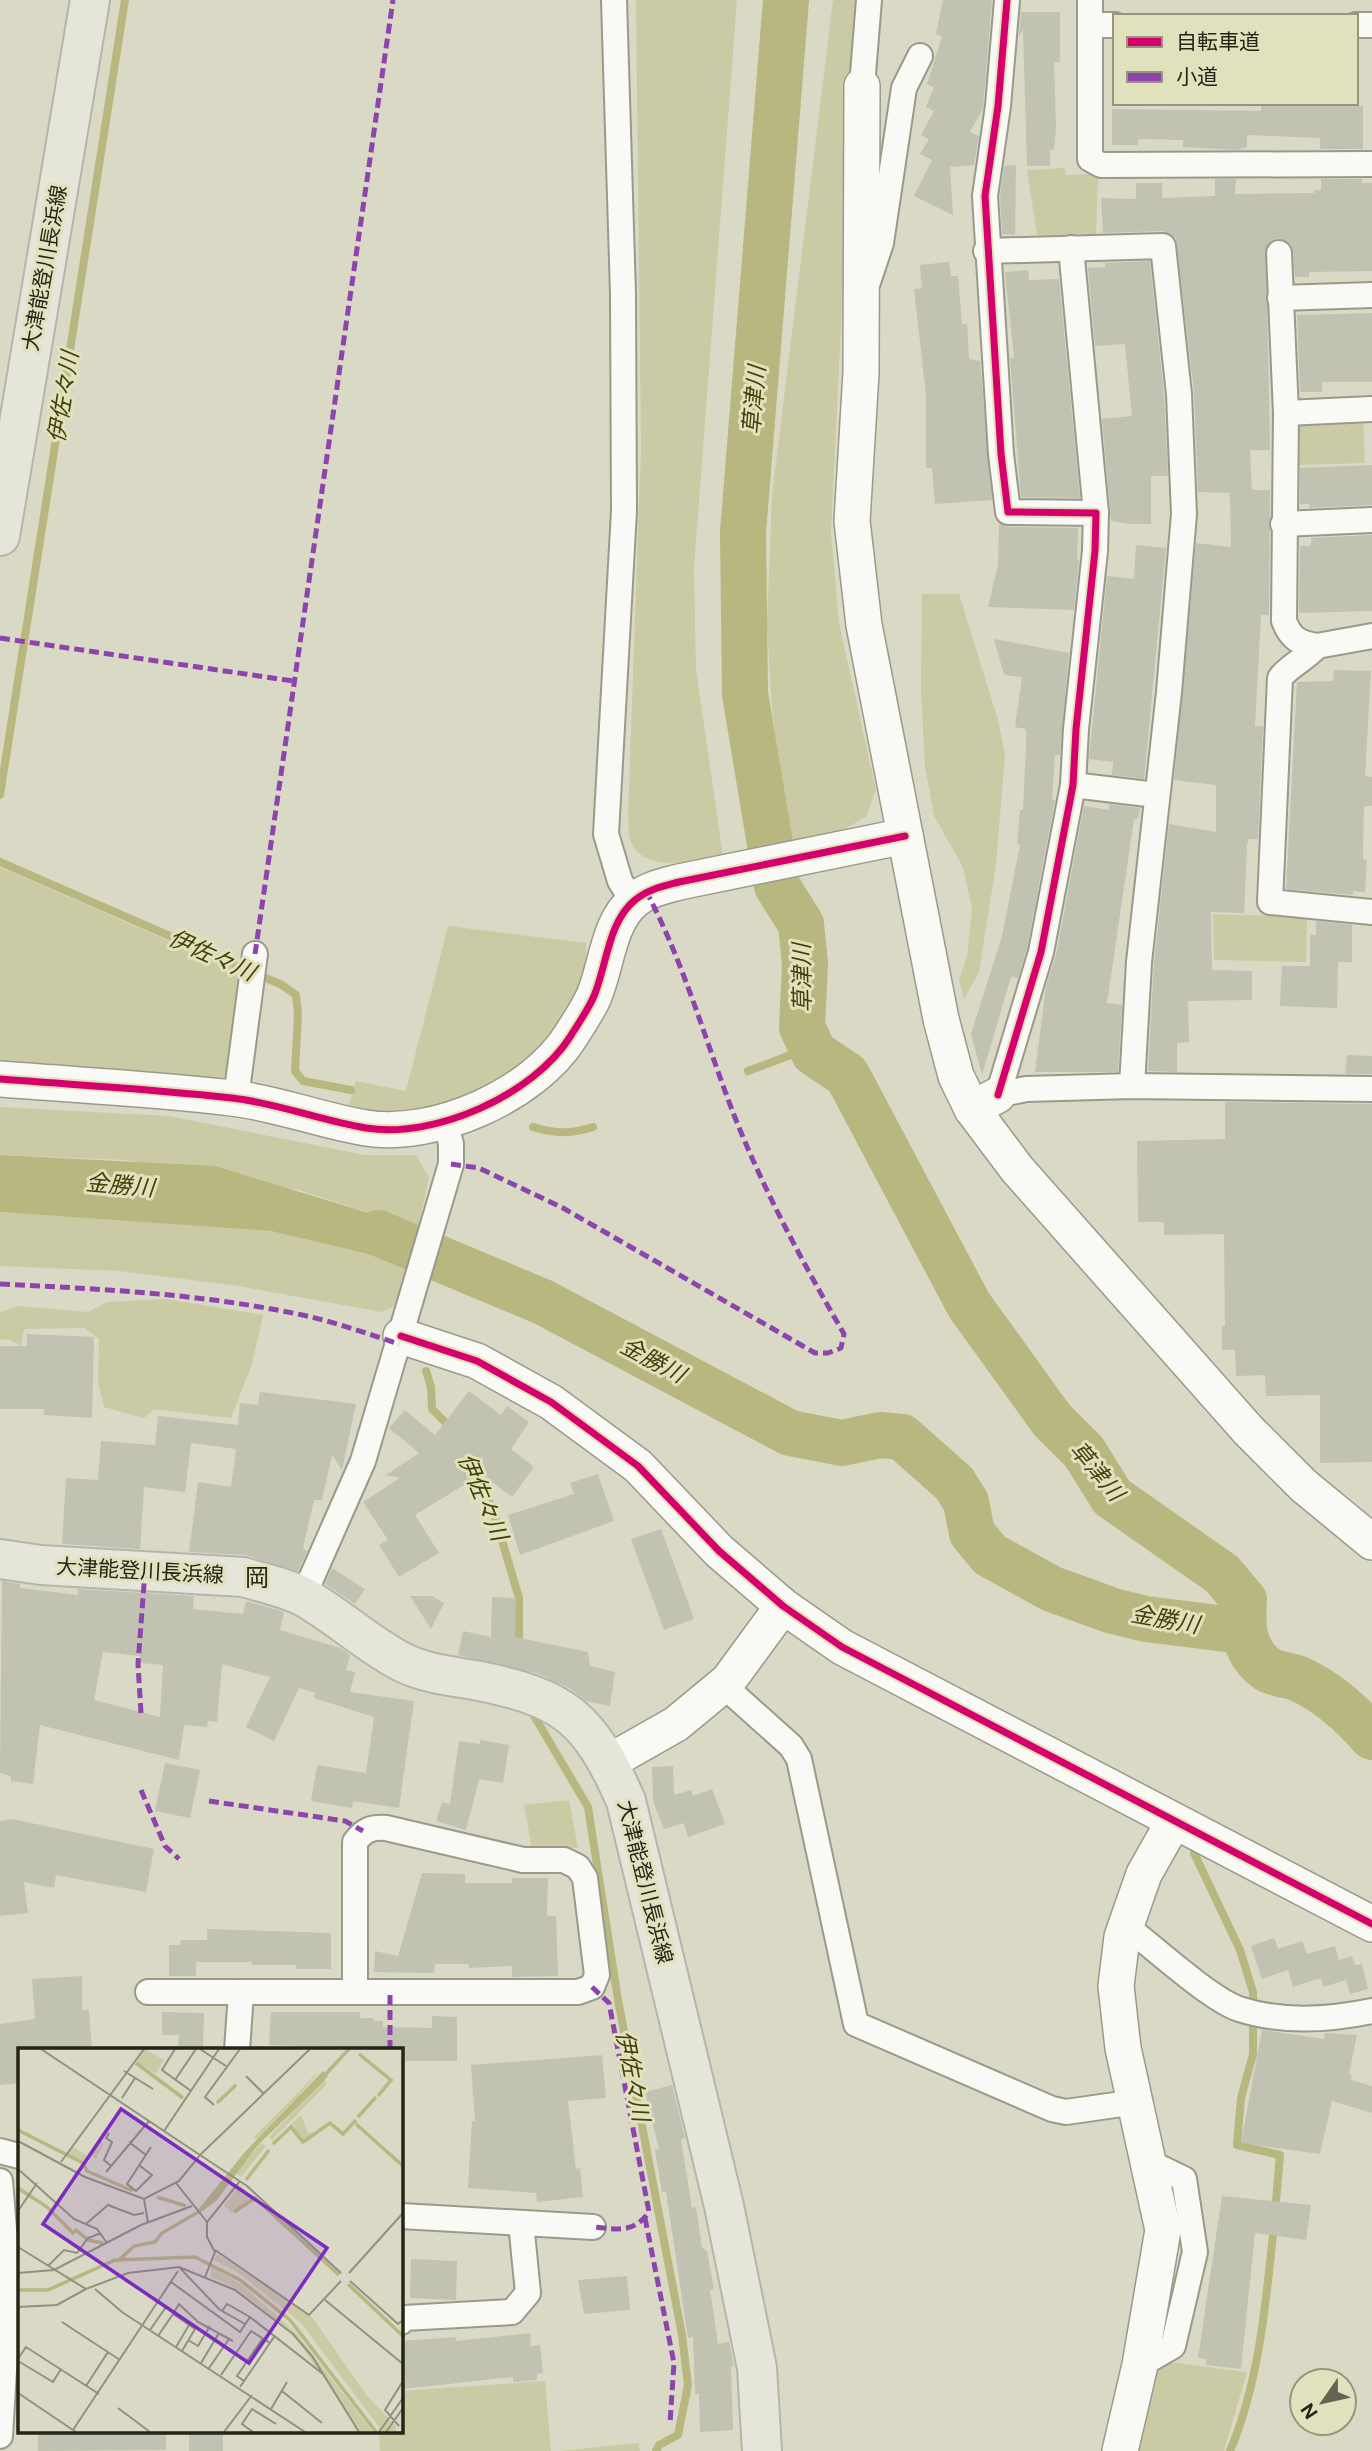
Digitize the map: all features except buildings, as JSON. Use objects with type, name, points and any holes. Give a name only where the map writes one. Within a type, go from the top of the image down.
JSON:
[{"type":"main road","name":"大津能登川長浜線","points":[[0,536],[90,0]]},
{"type":"main road","name":"大津能登川長浜線","points":[[0,1559],[41,1565],[243,1577],[303,1597],[402,1662],[424,1671],[521,1689],[550,1700],[589,1732],[609,1762],[626,1801],[724,2206],[757,2368],[762,2451]]},
{"type":"street","points":[[614,0],[623,294],[624,511],[606,834],[620,881],[632,902]]},
{"type":"street","points":[[869,0],[862,86],[861,373],[852,521],[864,625],[940,1019],[956,1076],[985,1102],[1017,1169],[1248,1430],[1304,1486],[1372,1542]]},
{"type":"street","points":[[1007,0],[998,106],[986,176],[986,251],[1008,512],[1096,513]]},
{"type":"street","points":[[1099,16],[1090,159],[1101,165],[1372,164]]},
{"type":"street","points":[[862,296],[881,243],[904,88],[920,56]]},
{"type":"street","points":[[986,251],[1163,246],[1179,394],[1184,514],[1169,692],[1139,962],[1132,1086]]},
{"type":"street","points":[[985,1102],[1041,952],[1073,785],[1076,729],[1096,551],[1096,513],[1071,248]]},
{"type":"street","points":[[1279,253],[1286,413],[1284,621],[1292,637],[1300,643],[1317,646],[1372,636]]},
{"type":"street","points":[[1280,298],[1372,295]]},
{"type":"street","points":[[1286,413],[1372,409]]},
{"type":"street","points":[[1283,524],[1372,520]]},
{"type":"street","points":[[1317,646],[1305,660],[1286,670],[1280,678],[1270,902],[1372,912],[1372,920]]},
{"type":"street","points":[[1073,785],[1156,795]]},
{"type":"street","points":[[0,1079],[236,1098],[368,1128],[402,1130],[445,1121],[498,1099],[519,1085],[569,1040],[594,996],[614,930],[632,902],[646,891],[905,836]]},
{"type":"street","points":[[236,1098],[255,954]]},
{"type":"street","points":[[985,1102],[1026,1089],[1132,1086],[1372,1089]]},
{"type":"street","points":[[303,1597],[363,1461],[447,1183],[451,1152],[445,1121]]},
{"type":"street","points":[[403,1329],[477,1362],[551,1402],[638,1466],[719,1551],[783,1606],[842,1647],[1372,1924]]},
{"type":"street","points":[[609,1762],[676,1724],[723,1685],[783,1606]]},
{"type":"street","points":[[723,1685],[791,1746],[799,1759],[856,2024],[1052,2109],[1066,2112],[1136,2102]]},
{"type":"street","points":[[1120,2451],[1140,2365],[1163,2230],[1151,2164],[1117,2016],[1116,1986],[1126,1927],[1144,1874],[1174,1821]]},
{"type":"street","points":[[148,1992],[578,1992],[592,1987],[597,1975],[585,1878],[578,1867],[564,1860],[523,1860],[386,1828],[374,1827],[363,1831],[355,1842],[355,1991]]},
{"type":"street","points":[[1126,1927],[1237,2008],[1268,2016],[1314,2020],[1372,2011]]},
{"type":"street","points":[[237,2048],[241,1993]]},
{"type":"street","points":[[0,2151],[18,2155]]},
{"type":"street","points":[[0,2181],[13,2314],[1,2404],[0,2436]]},
{"type":"street","points":[[402,2217],[593,2227]]},
{"type":"street","points":[[402,2321],[404,2318],[512,2312],[528,2293],[521,2223]]},
{"type":"shaded area","points":[[636,0],[737,0],[694,568],[696,670],[723,856],[671,863],[646,858],[636,850],[630,839],[628,816],[641,448]]},
{"type":"shaded area","points":[[833,0],[857,0],[831,532],[839,623],[876,790],[866,817],[839,832],[789,843],[772,711],[767,624],[772,495]]},
{"type":"shaded area","points":[[1064,168],[1066,175],[1098,174],[1096,234],[1037,235],[1027,170]]},
{"type":"shaded area","points":[[1363,416],[1365,463],[1297,465],[1295,427],[1304,418]]},
{"type":"shaded area","points":[[922,594],[959,594],[998,720],[1005,755],[996,864],[979,972],[964,999],[959,980],[967,956],[972,909],[963,867],[934,816],[925,767],[921,689]]},
{"type":"shaded area","points":[[0,867],[242,973],[230,1070],[221,1080],[0,1063]]},
{"type":"shaded area","points":[[1213,914],[1307,917],[1306,962],[1214,960]]},
{"type":"shaded area","points":[[448,926],[586,943],[584,974],[575,1002],[558,1028],[537,1051],[484,1088],[456,1101],[418,1112],[388,1113],[348,1108],[356,1081],[406,1091]]},
{"type":"shaded area","points":[[0,1107],[169,1116],[365,1155],[416,1155],[429,1177],[418,1228],[298,1190],[126,1160],[0,1155]]},
{"type":"shaded area","points":[[0,1212],[271,1231],[410,1264],[398,1305],[382,1312],[232,1285],[119,1271],[0,1266]]},
{"type":"shaded area","points":[[166,1299],[263,1315],[252,1364],[231,1418],[154,1409],[144,1418],[104,1407],[98,1382],[99,1339],[85,1328],[24,1329],[21,1346],[8,1339],[0,1340],[0,1312],[17,1306],[88,1312],[107,1302]]},
{"type":"shaded area","points":[[569,1800],[578,1848],[532,1849],[524,1805]]},
{"type":"shaded area","points":[[1160,2361],[1247,2372],[1224,2451],[1135,2451],[1153,2367]]},
{"type":"shaded area","points":[[545,2381],[551,2451],[380,2451],[379,2434],[402,2434],[402,2391]]},
{"type":"shaded area","points":[[638,2443],[640,2451],[560,2451]]},
{"type":"water","points":[[0,1155],[215,1166],[418,1228],[410,1264],[271,1231],[0,1212]]},
{"type":"waterway","name":"伊佐々川","points":[[0,795],[125,0]]},
{"type":"waterway","name":"草津川","points":[[786,0],[743,532],[745,694],[777,886],[801,924],[805,964],[802,1027],[814,1053],[847,1075],[969,1305],[1052,1420],[1084,1452],[1112,1497],[1222,1574],[1244,1600],[1246,1638],[1259,1662],[1271,1671],[1299,1679],[1320,1690],[1348,1712],[1372,1737]]},
{"type":"waterway","name":"伊佐々川","points":[[0,862],[282,985],[296,995],[298,1013],[295,1071],[303,1081],[351,1090]]},
{"type":"waterway","name":"伊佐々川","points":[[748,1071],[804,1050],[814,1053]]},
{"type":"waterway","name":"伊佐々川","points":[[533,1127],[563,1132],[593,1127]]},
{"type":"waterway","name":"金勝川","points":[[378,1233],[543,1302],[790,1433],[842,1443],[880,1435],[902,1437],[954,1483],[966,1502],[972,1533],[990,1555],[1052,1589],[1113,1611],[1146,1619],[1242,1631]]},
{"type":"waterway","name":"伊佐々川","points":[[426,1371],[431,1387],[432,1409],[452,1429]]},
{"type":"waterway","name":"伊佐々川","points":[[473,1468],[493,1510],[519,1598],[519,1646]]},
{"type":"waterway","name":"伊佐々川","points":[[530,1709],[588,1807],[618,2000],[682,2335],[688,2385],[678,2435],[659,2445],[656,2451]]},
{"type":"waterway","points":[[1194,1853],[1240,1950],[1253,1992],[1253,2054],[1241,2098],[1237,2145],[1280,2155],[1275,2212]]},
{"type":"waterway","points":[[1230,2451],[1255,2368],[1274,2225]]},
{"type":"marked path","points":[[255,954],[393,0]]},
{"type":"marked path","points":[[0,638],[293,681]]},
{"type":"marked path","points":[[451,1164],[479,1168],[563,1208],[815,1353],[828,1353],[841,1348],[844,1334],[799,1254],[758,1171],[734,1115],[683,974],[646,891]]},
{"type":"marked path","points":[[0,1284],[231,1302],[319,1319],[399,1344]]},
{"type":"marked path","points":[[141,1713],[138,1664],[145,1571]]},
{"type":"marked path","points":[[141,1790],[165,1846],[179,1859]]},
{"type":"marked path","points":[[209,1801],[345,1821],[363,1831]]},
{"type":"marked path","points":[[592,1987],[609,2003],[649,2212],[631,2227],[593,2227]]},
{"type":"marked path","points":[[390,1991],[390,2048]]},
{"type":"marked path","points":[[645,2218],[674,2363],[670,2423]]},
{"type":"cycle path","points":[[998,1095],[1041,952],[1073,785],[1076,729],[1095,551],[1096,513],[1008,512],[1001,454],[985,196],[998,106],[1007,0]]},
{"type":"cycle path","points":[[0,1079],[232,1098],[366,1128],[393,1130],[422,1127],[480,1108],[507,1094],[553,1058],[570,1037],[592,1001],[619,920],[640,896],[656,888],[679,882],[905,836]]},
{"type":"cycle path","points":[[401,1336],[477,1361],[551,1402],[638,1466],[719,1551],[783,1606],[842,1647],[1372,1924]]},
{"type":"district","name":"岡","points":[[257,1578]]}]
